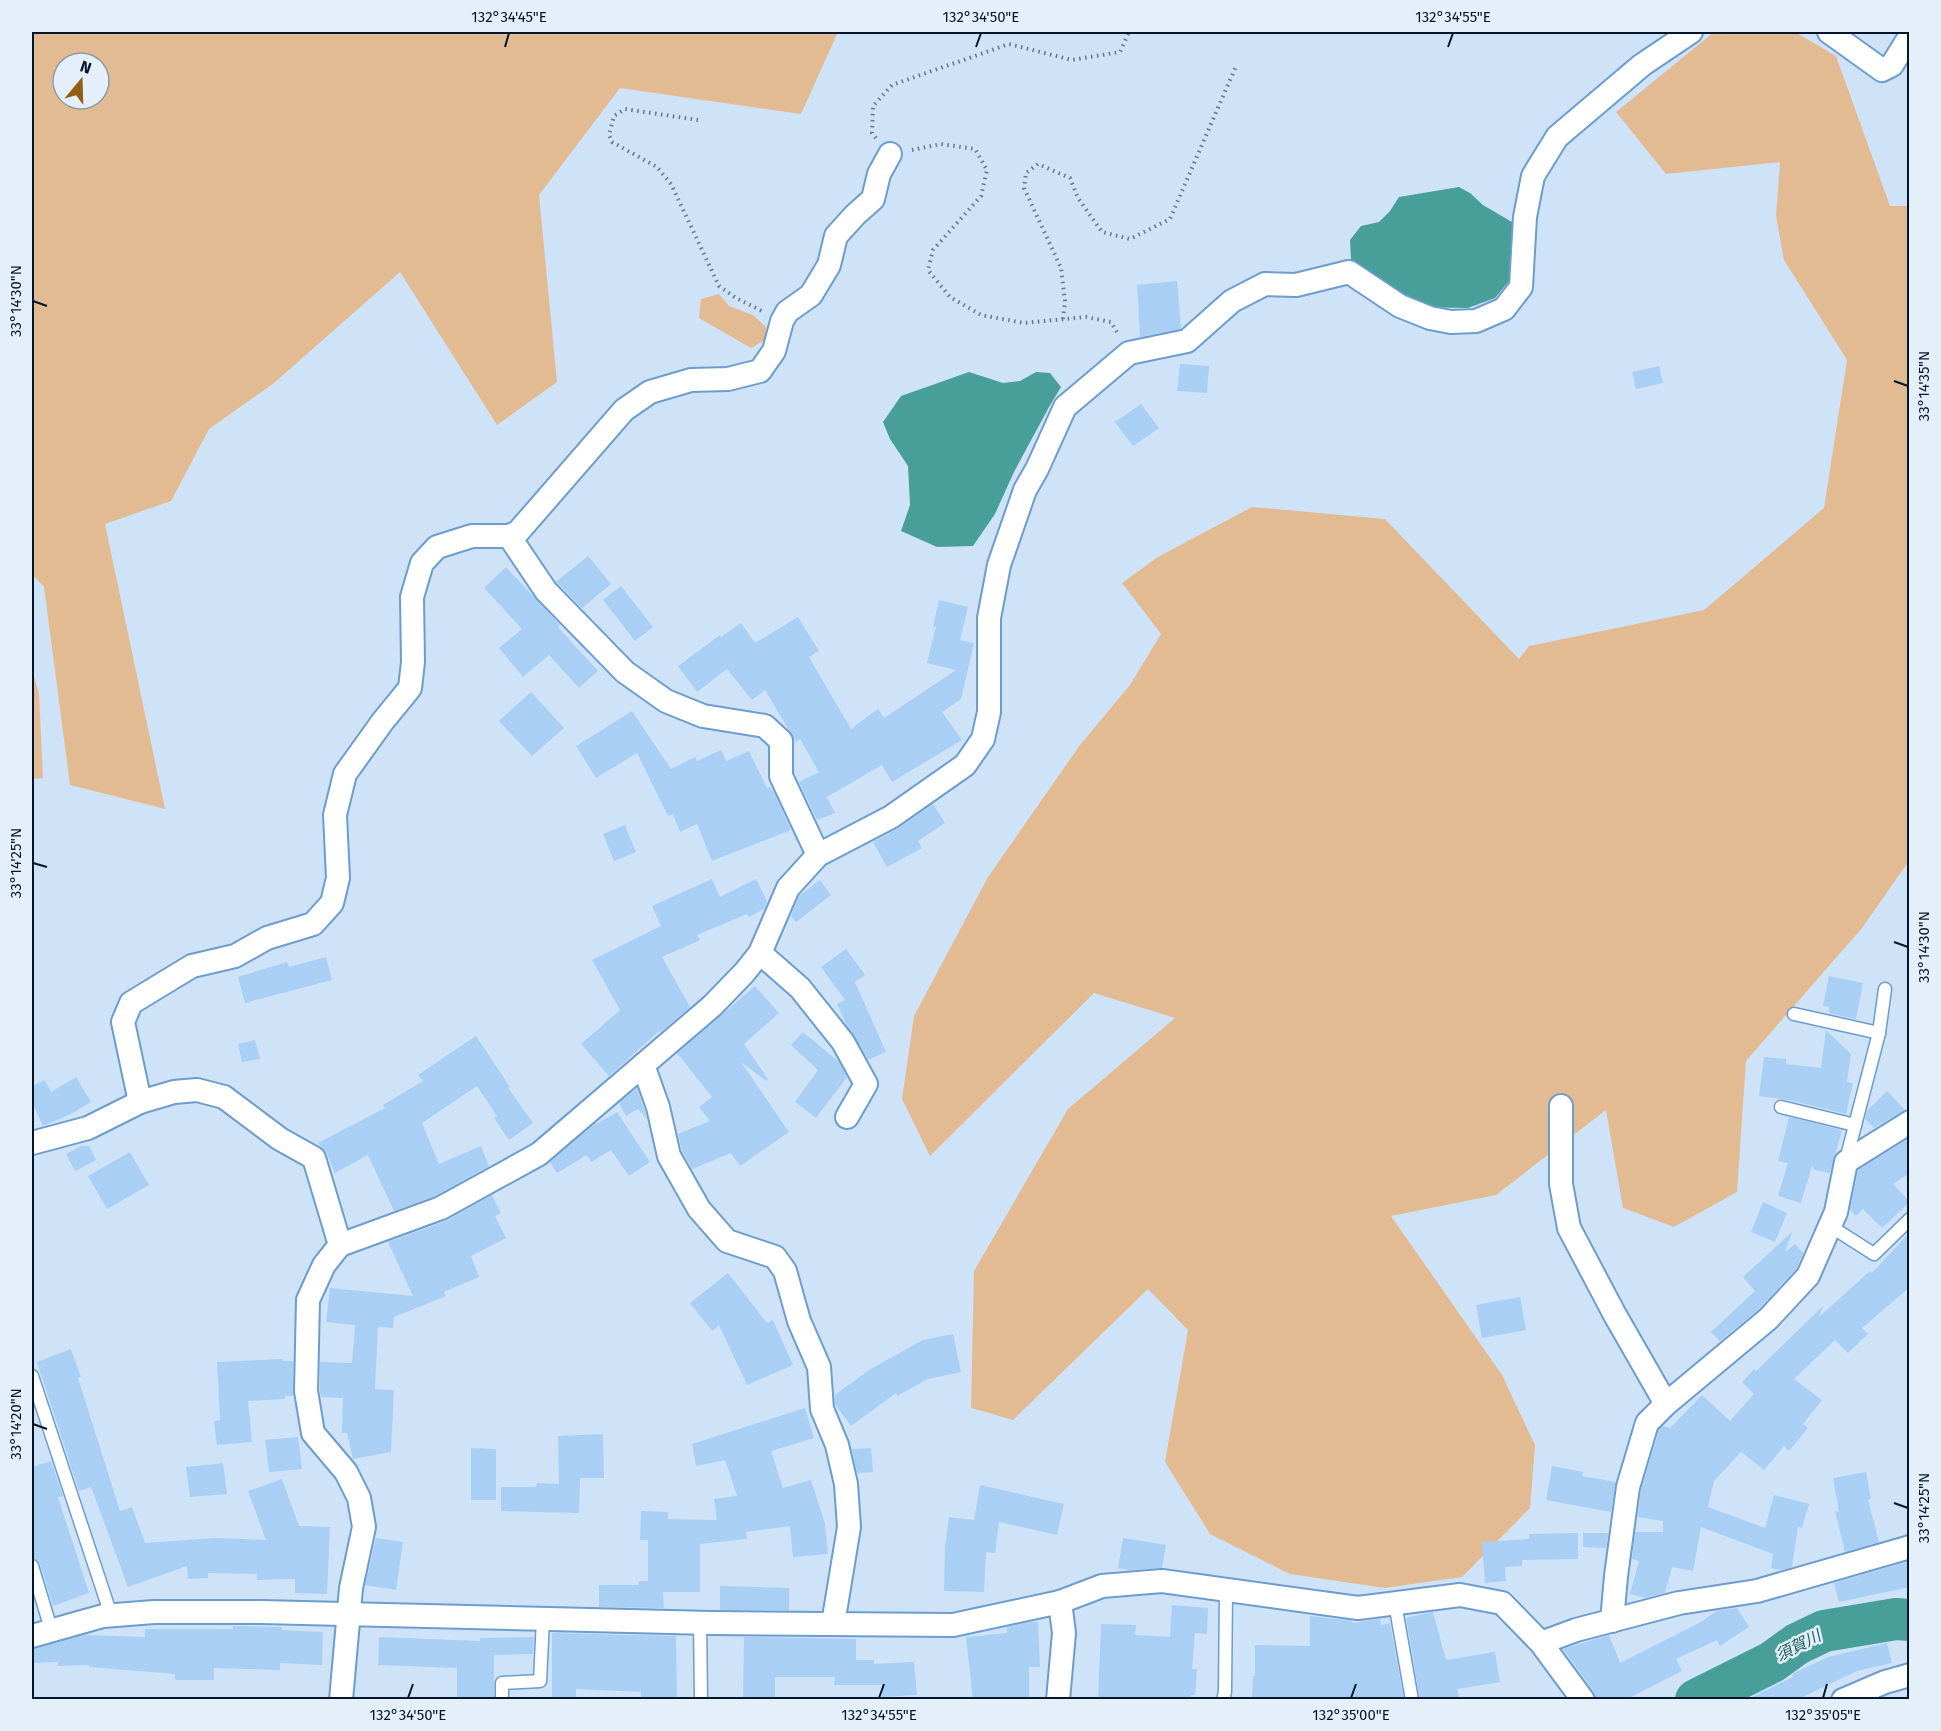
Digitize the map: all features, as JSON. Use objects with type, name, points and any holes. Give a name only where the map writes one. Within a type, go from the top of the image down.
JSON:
[{"type":"street","points":[[341,1700],[351,1588],[364,1527],[359,1498],[346,1472],[313,1433],[306,1391],[308,1300],[324,1265],[340,1245],[441,1208],[539,1154],[712,1006],[760,953],[788,888],[818,855],[901,811],[965,765],[983,739],[989,712],[989,618],[999,565],[1025,490],[1065,407],[1129,353],[1187,341],[1232,301],[1265,284],[1296,285],[1349,272],[1401,306],[1430,318],[1451,322],[1476,321],[1504,309],[1521,288],[1525,217],[1533,176],[1557,137],[1642,65],[1691,32]]},
{"type":"street","points":[[1829,32],[1882,70],[1893,65],[1910,36]]},
{"type":"street","points":[[140,1102],[123,1022],[131,1003],[192,966],[235,956],[267,938],[313,924],[332,903],[338,878],[335,815],[345,774],[410,688],[413,662],[412,597],[422,562],[437,547],[454,541],[472,536],[509,536],[518,532],[624,410],[650,392],[691,380],[728,379],[760,371],[774,351],[782,321],[787,312],[811,295],[829,264],[836,236],[873,199],[879,174],[890,154]]},
{"type":"street","points":[[509,536],[546,591],[625,672],[666,701],[703,716],[765,726],[781,741],[781,776],[818,855]]},
{"type":"street","points":[[760,953],[800,988],[843,1042],[866,1084],[847,1117]]},
{"type":"street","points":[[644,1065],[658,1107],[669,1156],[699,1209],[727,1241],[775,1257],[785,1271],[799,1321],[819,1367],[822,1409],[837,1445],[846,1484],[849,1527],[833,1624]]},
{"type":"street","points":[[32,1143],[88,1128],[140,1102],[174,1092],[197,1090],[225,1096],[280,1138],[314,1158],[340,1245]]},
{"type":"street","points":[[1561,1106],[1560,1184],[1569,1228],[1615,1316],[1666,1404]]},
{"type":"street","points":[[1612,1621],[1628,1487],[1647,1423],[1666,1404],[1768,1319],[1808,1276],[1836,1212],[1846,1162],[1910,1122]]},
{"type":"street","points":[[1541,1643],[1576,1630],[1679,1603],[1757,1591],[1910,1547]]},
{"type":"street","points":[[41,1633],[111,1615],[154,1612],[953,1626],[1060,1602],[1102,1586],[1162,1581],[1358,1608],[1460,1595],[1502,1603],[1541,1643],[1583,1700]]},
{"type":"street","points":[[1058,1700],[1064,1633],[1060,1602]]},
{"type":"street","points":[[1843,1700],[1885,1682],[1910,1675]]},
{"type":"lane","points":[[1846,1162],[1879,1033],[1885,989]]},
{"type":"lane","points":[[1794,1014],[1879,1033]]},
{"type":"lane","points":[[1781,1107],[1855,1125]]},
{"type":"lane","points":[[1830,1226],[1874,1254],[1910,1219]]},
{"type":"lane","points":[[32,1376],[111,1615]]},
{"type":"lane","points":[[32,1566],[41,1633]]},
{"type":"lane","points":[[1223,1700],[1226,1590]]},
{"type":"lane","points":[[1395,1603],[1412,1700]]},
{"type":"lane","points":[[502,1700],[502,1683],[540,1681],[543,1619]]},
{"type":"lane","points":[[700,1622],[701,1700]]},
{"type":"path","points":[[1129,32],[1120,52],[1072,60],[1009,44],[892,85],[873,106],[872,134],[890,154],[941,144],[975,149],[987,170],[981,196],[933,249],[928,270],[950,297],[981,315],[1024,322],[1086,317],[1111,322],[1129,353]]},
{"type":"path","points":[[1063,319],[1065,301],[1061,268],[1024,188],[1026,173],[1038,164],[1070,178],[1078,198],[1102,232],[1130,238],[1170,219],[1236,66]]},
{"type":"path","points":[[698,120],[625,109],[614,116],[609,135],[612,142],[657,167],[671,184],[719,286],[736,298],[782,321]]},
{"type":"shaded area","points":[[32,32],[838,32],[801,114],[620,88],[539,195],[557,382],[497,425],[400,272],[274,383],[209,429],[171,501],[105,524],[165,809],[70,785],[44,587],[32,574]]},
{"type":"shaded area","points":[[1714,32],[1795,32],[1836,56],[1890,206],[1909,206],[1909,861],[1862,928],[1746,1061],[1737,1192],[1674,1227],[1623,1208],[1606,1110],[1496,1195],[1391,1216],[1502,1375],[1535,1445],[1530,1508],[1462,1577],[1385,1588],[1290,1574],[1210,1534],[1165,1462],[1188,1330],[1148,1289],[1013,1420],[971,1408],[974,1271],[1068,1109],[1175,1018],[1094,993],[930,1156],[902,1099],[914,1016],[988,877],[1080,745],[1130,685],[1161,634],[1122,583],[1158,557],[1252,507],[1385,519],[1519,659],[1529,646],[1704,610],[1824,508],[1847,360],[1784,260],[1776,216],[1780,162],[1666,174],[1616,112]]},
{"type":"shaded area","points":[[1459,187],[1512,222],[1518,257],[1514,275],[1495,298],[1468,308],[1414,307],[1380,284],[1351,260],[1350,240],[1361,226],[1379,222],[1399,197]]},
{"type":"shaded area","points":[[719,294],[729,306],[753,315],[766,327],[765,340],[751,348],[699,318],[701,299]]},
{"type":"shaded area","points":[[969,372],[1003,383],[1020,381],[1036,372],[1050,373],[1061,387],[1014,472],[995,514],[973,546],[937,547],[901,531],[910,505],[908,466],[890,439],[883,422],[901,396]]},
{"type":"shaded area","points":[[32,669],[39,694],[43,778],[32,779]]},
{"type":"building","points":[[1177,281],[1181,329],[1140,337],[1137,285]]},
{"type":"building","points":[[1180,364],[1209,366],[1207,393],[1177,391]]},
{"type":"building","points":[[1659,366],[1663,383],[1636,389],[1632,372]]},
{"type":"building","points":[[1141,404],[1159,428],[1133,446],[1115,422]]},
{"type":"building","points":[[588,556],[611,584],[582,608],[556,582]]},
{"type":"building","points":[[506,567],[560,625],[558,627],[598,671],[579,688],[549,655],[523,677],[499,648],[522,629],[484,588]]},
{"type":"building","points":[[621,586],[653,627],[635,641],[603,600]]},
{"type":"building","points":[[939,600],[968,607],[960,640],[974,643],[961,699],[942,712],[962,740],[892,782],[882,765],[827,797],[835,813],[817,820],[799,782],[819,772],[800,739],[796,742],[765,690],[752,700],[727,669],[697,692],[678,666],[720,635],[721,637],[741,623],[755,643],[798,617],[819,651],[809,657],[851,729],[878,709],[884,718],[956,670],[927,663],[936,627],[933,627]]},
{"type":"building","points":[[531,692],[564,728],[532,756],[499,721]]},
{"type":"building","points":[[632,711],[671,769],[695,757],[697,761],[721,750],[726,761],[749,751],[767,788],[770,787],[775,794],[791,830],[712,861],[697,824],[680,832],[673,814],[668,816],[637,753],[596,778],[576,746]]},
{"type":"building","points":[[933,804],[945,823],[918,841],[922,848],[887,867],[873,842],[899,828]]},
{"type":"building","points":[[625,825],[636,852],[614,861],[603,834]]},
{"type":"building","points":[[712,879],[720,897],[756,879],[767,901],[764,909],[749,917],[747,914],[697,935],[700,940],[662,957],[690,1007],[661,1032],[659,1031],[609,1076],[581,1044],[620,1010],[592,960],[661,926],[652,906]]},
{"type":"building","points":[[820,880],[831,895],[796,922],[791,916],[799,896]]},
{"type":"building","points":[[846,949],[865,975],[855,982],[886,1052],[868,1060],[846,1024],[837,1004],[845,1000],[821,967]]},
{"type":"building","points":[[326,957],[332,980],[245,1003],[238,977],[287,962],[289,967]]},
{"type":"building","points":[[1829,976],[1863,983],[1856,1019],[1832,1014],[1829,1012],[1829,1007],[1823,1006]]},
{"type":"building","points":[[755,986],[779,1013],[744,1044],[768,1079],[766,1081],[741,1062],[789,1132],[740,1166],[731,1153],[692,1169],[682,1151],[678,1134],[710,1121],[699,1107],[712,1097],[677,1053]]},
{"type":"building","points":[[1826,1030],[1851,1054],[1847,1082],[1853,1083],[1846,1114],[1789,1100],[1759,1096],[1764,1057],[1786,1059],[1786,1064],[1821,1068]]},
{"type":"building","points":[[803,1032],[839,1062],[847,1077],[816,1118],[795,1102],[818,1070],[791,1045]]},
{"type":"building","points":[[476,1036],[533,1123],[509,1140],[494,1118],[497,1116],[477,1086],[422,1123],[439,1164],[481,1146],[489,1166],[435,1196],[394,1211],[368,1155],[335,1173],[327,1153],[318,1143],[385,1108],[383,1105],[423,1081],[418,1075]]},
{"type":"building","points":[[255,1040],[260,1059],[242,1062],[238,1044]]},
{"type":"building","points":[[76,1077],[91,1102],[43,1126],[32,1102],[32,1086],[45,1080],[51,1092]]},
{"type":"building","points":[[637,1088],[647,1119],[638,1109],[626,1116],[619,1103]]},
{"type":"building","points":[[1887,1091],[1905,1110],[1874,1128],[1865,1119],[1867,1111]]},
{"type":"building","points":[[617,1112],[650,1162],[629,1176],[611,1150],[591,1162],[587,1155],[557,1173],[550,1162],[591,1127]]},
{"type":"building","points":[[1789,1117],[1842,1130],[1830,1173],[1815,1170],[1812,1166],[1801,1203],[1778,1196],[1788,1163],[1778,1161]]},
{"type":"building","points":[[1910,1138],[1910,1173],[1893,1184],[1910,1202],[1882,1228],[1863,1209],[1856,1216],[1850,1209],[1858,1170]]},
{"type":"building","points":[[81,1146],[89,1146],[96,1160],[75,1171],[66,1154]]},
{"type":"building","points":[[130,1152],[149,1185],[107,1209],[88,1176]]},
{"type":"building","points":[[492,1195],[501,1213],[495,1216],[506,1238],[471,1256],[479,1277],[444,1292],[446,1296],[394,1317],[393,1328],[378,1327],[375,1389],[394,1390],[391,1452],[353,1459],[347,1433],[342,1433],[343,1398],[321,1397],[320,1390],[320,1362],[352,1363],[355,1325],[326,1322],[330,1288],[413,1296],[388,1242],[446,1221]]},
{"type":"building","points":[[1763,1202],[1787,1213],[1775,1242],[1751,1232]]},
{"type":"building","points":[[1792,1232],[1785,1252],[1795,1244],[1803,1253],[1797,1268],[1759,1309],[1720,1341],[1711,1332],[1755,1291],[1743,1277]]},
{"type":"building","points":[[1910,1232],[1910,1287],[1862,1328],[1868,1334],[1848,1353],[1835,1340],[1794,1379],[1822,1400],[1803,1424],[1808,1428],[1789,1451],[1784,1446],[1764,1470],[1741,1452],[1714,1481],[1708,1507],[1765,1528],[1774,1495],[1809,1504],[1802,1528],[1798,1527],[1792,1567],[1783,1570],[1771,1568],[1773,1554],[1701,1527],[1693,1571],[1672,1567],[1665,1593],[1645,1598],[1630,1594],[1639,1561],[1632,1559],[1635,1532],[1663,1532],[1663,1521],[1638,1517],[1641,1490],[1659,1430],[1663,1426],[1670,1428],[1702,1395],[1730,1421],[1754,1394],[1742,1382],[1754,1369],[1756,1371],[1823,1306],[1819,1317],[1870,1271],[1872,1273]]},
{"type":"building","points":[[728,1273],[767,1323],[773,1320],[793,1365],[747,1385],[719,1325],[712,1331],[690,1303]]},
{"type":"building","points":[[1520,1297],[1526,1330],[1482,1338],[1476,1305]]},
{"type":"building","points":[[953,1334],[961,1372],[928,1379],[897,1396],[896,1393],[851,1426],[835,1404],[835,1395],[869,1370],[923,1340]]},
{"type":"building","points":[[71,1349],[120,1511],[132,1507],[145,1543],[214,1538],[266,1540],[248,1491],[282,1479],[299,1526],[330,1527],[327,1594],[295,1593],[295,1579],[257,1580],[257,1574],[208,1573],[208,1578],[188,1579],[187,1566],[128,1587],[91,1487],[79,1491],[37,1362]]},
{"type":"building","points":[[283,1359],[283,1361],[293,1361],[293,1396],[285,1396],[285,1399],[248,1401],[252,1442],[217,1445],[214,1421],[220,1420],[217,1362]]},
{"type":"building","points":[[805,1408],[814,1438],[771,1451],[783,1488],[811,1480],[825,1524],[828,1554],[793,1557],[790,1526],[746,1532],[747,1539],[700,1544],[700,1592],[663,1592],[664,1608],[599,1607],[599,1585],[639,1585],[639,1581],[648,1581],[648,1540],[640,1540],[641,1511],[668,1512],[668,1519],[717,1520],[714,1499],[737,1496],[725,1460],[696,1466],[692,1444]]},
{"type":"building","points":[[603,1434],[604,1478],[580,1478],[579,1513],[501,1511],[501,1487],[536,1487],[537,1483],[559,1484],[558,1436]]},
{"type":"building","points":[[298,1437],[302,1469],[269,1472],[265,1440]]},
{"type":"building","points":[[471,1448],[496,1449],[496,1500],[471,1500]]},
{"type":"building","points":[[871,1448],[873,1472],[857,1473],[852,1449]]},
{"type":"building","points":[[51,1461],[63,1496],[58,1497],[89,1593],[53,1606],[40,1564],[32,1558],[32,1467]]},
{"type":"building","points":[[223,1463],[227,1494],[190,1497],[186,1467]]},
{"type":"building","points":[[1552,1466],[1583,1472],[1582,1476],[1616,1482],[1611,1512],[1546,1500]]},
{"type":"building","points":[[1866,1472],[1871,1499],[1868,1500],[1879,1542],[1845,1552],[1835,1511],[1839,1512],[1833,1478]]},
{"type":"building","points":[[980,1485],[1064,1504],[1057,1535],[999,1522],[995,1553],[986,1552],[984,1592],[944,1591],[945,1547],[949,1517],[974,1520]]},
{"type":"building","points":[[1578,1533],[1578,1559],[1522,1560],[1522,1566],[1505,1567],[1506,1581],[1485,1583],[1482,1542],[1529,1539],[1529,1534]]},
{"type":"building","points":[[1583,1533],[1608,1533],[1606,1548],[1583,1547]]},
{"type":"building","points":[[376,1538],[403,1542],[396,1590],[365,1585]]},
{"type":"building","points":[[1123,1538],[1166,1545],[1162,1568],[1129,1570],[1118,1568]]},
{"type":"building","points":[[1910,1561],[1910,1587],[1839,1602],[1834,1583]]},
{"type":"building","points":[[720,1586],[789,1588],[789,1610],[720,1610]]},
{"type":"building","points":[[1172,1605],[1208,1608],[1207,1634],[1195,1633],[1192,1669],[1197,1669],[1195,1695],[1191,1695],[1191,1700],[1098,1700],[1101,1624],[1136,1625],[1135,1635],[1170,1637]]},
{"type":"building","points":[[1737,1608],[1749,1627],[1720,1646],[1717,1640],[1676,1659],[1682,1671],[1625,1700],[1596,1700],[1594,1692],[1563,1649],[1609,1635],[1620,1663],[1699,1623],[1717,1611]]},
{"type":"building","points":[[1433,1612],[1446,1660],[1495,1652],[1500,1682],[1457,1689],[1460,1700],[1420,1700],[1406,1618]]},
{"type":"building","points":[[1310,1616],[1352,1621],[1352,1623],[1380,1619],[1381,1625],[1390,1623],[1404,1700],[1252,1700],[1255,1645],[1310,1646]]},
{"type":"building","points":[[1038,1622],[1040,1667],[1029,1667],[1029,1700],[973,1700],[966,1637],[1007,1633],[1007,1627]]},
{"type":"building","points":[[233,1626],[282,1627],[282,1630],[323,1632],[322,1665],[280,1663],[280,1670],[214,1668],[214,1680],[175,1680],[175,1674],[89,1667],[89,1665],[58,1666],[58,1662],[32,1663],[32,1649],[84,1635],[145,1637],[145,1629],[233,1629]]},
{"type":"building","points":[[552,1633],[676,1636],[677,1698],[641,1699],[641,1692],[576,1689],[576,1700],[552,1700]]},
{"type":"building","points":[[379,1637],[480,1641],[480,1638],[534,1637],[533,1654],[494,1655],[494,1700],[457,1700],[457,1668],[378,1665]]},
{"type":"building","points":[[744,1637],[856,1639],[856,1660],[874,1660],[874,1664],[914,1662],[917,1695],[882,1697],[882,1685],[834,1685],[835,1677],[775,1677],[775,1700],[743,1700]]},
{"type":"building","points":[[1887,1643],[1892,1663],[1857,1671],[1796,1700],[1746,1700],[1828,1657]]},
{"type":"waterway","name":"須賀川","points":[[1696,1700],[1772,1662],[1797,1644],[1824,1631],[1896,1619],[1910,1620]]}]
